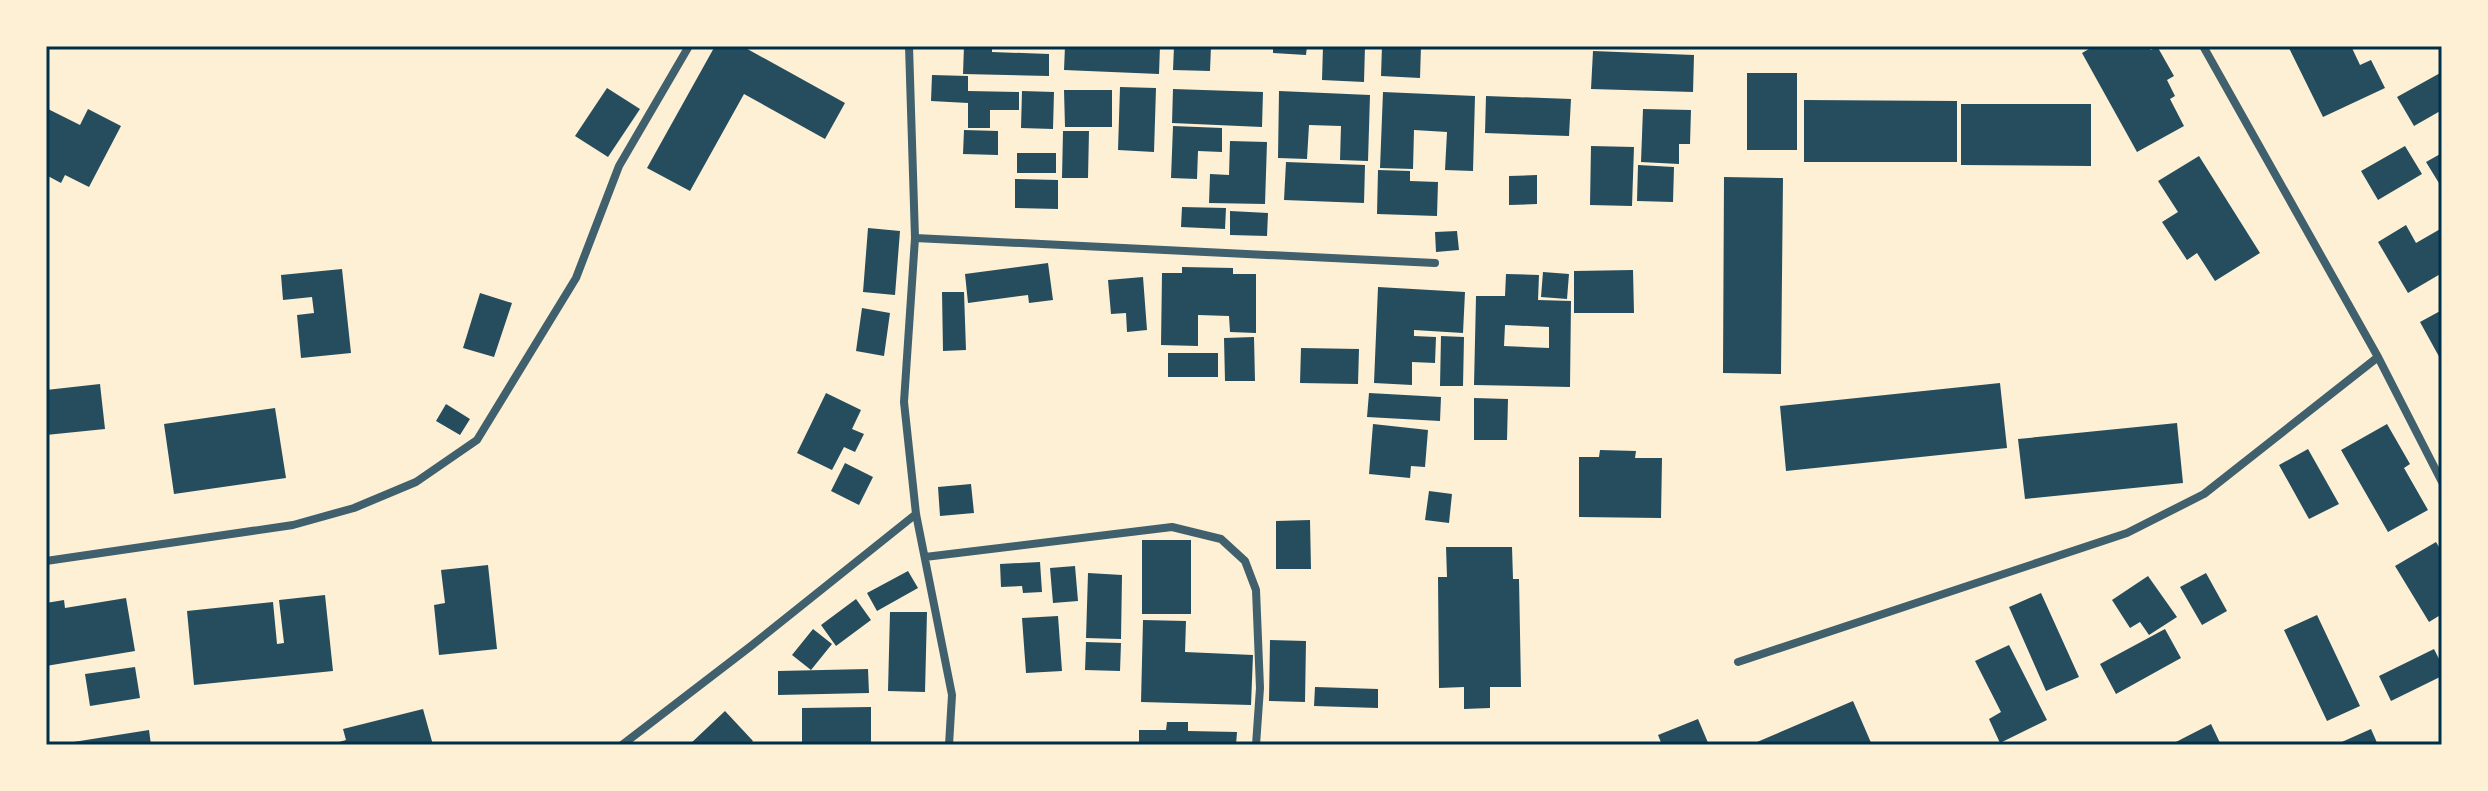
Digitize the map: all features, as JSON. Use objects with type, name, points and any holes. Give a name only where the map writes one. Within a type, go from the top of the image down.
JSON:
[{"type":"street","points":[[46,561],[309,521],[354,508],[416,482],[477,440],[576,278],[619,166],[689,46]]},
{"type":"street","points":[[909,46],[915,238],[904,402],[916,514],[952,695],[949,745]]},
{"type":"street","points":[[2203,46],[2378,357],[2442,482]]},
{"type":"street","points":[[915,238],[1435,263]]},
{"type":"street","points":[[1738,662],[2127,533],[2204,494],[2378,357]]},
{"type":"street","points":[[622,745],[916,514]]},
{"type":"street","points":[[925,557],[1172,527],[1221,539],[1245,561],[1256,590],[1260,688],[1256,745]]},
{"type":"building","points":[[715,46],[742,46],[845,103],[825,139],[744,94],[690,191],[647,168]]},
{"type":"building","points":[[964,46],[992,46],[992,52],[1049,54],[1049,76],[963,74]]},
{"type":"building","points":[[1065,46],[1160,46],[1159,74],[1064,70]]},
{"type":"building","points":[[1174,46],[1211,46],[1210,71],[1173,70]]},
{"type":"building","points":[[1273,46],[1307,46],[1306,55],[1273,53]]},
{"type":"building","points":[[1323,46],[1365,46],[1364,82],[1322,80]]},
{"type":"building","points":[[1382,46],[1421,46],[1420,78],[1381,76]]},
{"type":"building","points":[[2094,46],[2148,46],[2151,50],[2157,46],[2174,76],[2167,80],[2175,96],[2170,99],[2184,126],[2137,152],[2082,53]]},
{"type":"building","points":[[2288,46],[2351,46],[2360,65],[2371,60],[2385,88],[2323,117]]},
{"type":"building","points":[[1593,51],[1694,55],[1693,92],[1591,89]]},
{"type":"building","points":[[2442,72],[2442,110],[2414,126],[2397,97]]},
{"type":"building","points":[[1747,73],[1797,73],[1797,150],[1747,150]]},
{"type":"building","points":[[932,75],[968,76],[968,91],[1019,92],[1019,110],[990,110],[990,128],[968,128],[968,103],[931,101]]},
{"type":"building","points":[[1120,87],[1156,88],[1154,152],[1118,150]]},
{"type":"building","points":[[607,88],[640,109],[608,157],[575,136]]},
{"type":"building","points":[[1173,89],[1263,92],[1262,127],[1172,123]]},
{"type":"building","points":[[1064,90],[1112,90],[1112,127],[1065,127]]},
{"type":"building","points":[[1022,91],[1054,92],[1053,129],[1021,128]]},
{"type":"building","points":[[1279,91],[1370,95],[1368,161],[1340,160],[1341,126],[1309,125],[1307,159],[1278,158]]},
{"type":"building","points":[[1383,92],[1475,96],[1473,171],[1445,170],[1447,132],[1414,130],[1413,169],[1380,168]]},
{"type":"building","points":[[1486,96],[1571,99],[1569,136],[1485,133]]},
{"type":"building","points":[[1804,100],[1957,101],[1957,162],[1804,162]]},
{"type":"building","points":[[1961,104],[2091,104],[2091,166],[1961,165]]},
{"type":"building","points":[[46,108],[80,125],[88,109],[121,126],[89,187],[65,175],[61,183],[46,175]]},
{"type":"building","points":[[1643,109],[1691,110],[1690,144],[1679,144],[1679,164],[1641,162]]},
{"type":"building","points":[[1173,126],[1222,128],[1222,152],[1198,151],[1197,179],[1171,178]]},
{"type":"building","points":[[964,130],[998,131],[998,155],[963,154]]},
{"type":"building","points":[[1063,131],[1089,131],[1088,178],[1062,178]]},
{"type":"building","points":[[1230,141],[1267,142],[1265,204],[1209,203],[1210,174],[1229,175]]},
{"type":"building","points":[[1591,146],[1634,147],[1632,206],[1590,205]]},
{"type":"building","points":[[2405,146],[2422,174],[2378,200],[2361,171]]},
{"type":"building","points":[[1017,153],[1056,153],[1056,173],[1017,173]]},
{"type":"building","points":[[2442,153],[2442,188],[2426,162]]},
{"type":"building","points":[[2199,156],[2260,253],[2215,281],[2197,253],[2187,260],[2162,222],[2178,212],[2158,181]]},
{"type":"building","points":[[1286,162],[1365,165],[1364,203],[1284,200]]},
{"type":"building","points":[[1638,165],[1674,167],[1673,202],[1637,201]]},
{"type":"building","points":[[1378,170],[1410,171],[1410,181],[1438,182],[1437,216],[1377,214]]},
{"type":"building","points":[[1537,175],[1537,204],[1509,205],[1509,176]]},
{"type":"building","points":[[1724,177],[1783,178],[1781,374],[1723,373]]},
{"type":"building","points":[[1015,179],[1058,180],[1058,209],[1015,208]]},
{"type":"building","points":[[1182,207],[1226,208],[1225,229],[1181,227]]},
{"type":"building","points":[[1230,211],[1268,213],[1267,236],[1230,235]]},
{"type":"building","points":[[2406,225],[2416,243],[2442,228],[2442,273],[2408,293],[2378,242]]},
{"type":"building","points":[[868,228],[900,231],[895,295],[863,292]]},
{"type":"building","points":[[1457,231],[1459,250],[1436,252],[1435,232]]},
{"type":"building","points":[[1048,263],[1053,300],[1029,303],[1028,295],[968,303],[965,274]]},
{"type":"building","points":[[1182,267],[1233,268],[1233,274],[1256,274],[1256,333],[1230,332],[1229,316],[1198,315],[1198,346],[1161,345],[1162,273],[1182,273]]},
{"type":"building","points":[[342,269],[351,353],[301,358],[297,315],[314,313],[312,297],[283,300],[281,275]]},
{"type":"building","points":[[1633,270],[1634,313],[1574,313],[1574,271]]},
{"type":"building","points":[[1543,272],[1569,274],[1567,299],[1541,297]]},
{"type":"building","points":[[1506,274],[1539,275],[1538,300],[1571,301],[1570,387],[1474,385],[1476,296],[1505,296]],"holes":[[[1505,325],[1549,327],[1549,348],[1504,346]]]},
{"type":"building","points":[[1143,277],[1147,330],[1127,332],[1126,313],[1111,314],[1108,280]]},
{"type":"building","points":[[1378,287],[1465,292],[1463,333],[1414,330],[1414,336],[1436,337],[1435,363],[1412,362],[1412,385],[1374,383]]},
{"type":"building","points":[[942,292],[964,292],[966,350],[943,351]]},
{"type":"building","points":[[480,293],[512,303],[494,357],[463,348]]},
{"type":"building","points":[[862,308],[890,313],[884,356],[856,351]]},
{"type":"building","points":[[2442,310],[2442,362],[2420,322]]},
{"type":"building","points":[[1441,336],[1464,337],[1463,386],[1440,386]]},
{"type":"building","points":[[1254,337],[1255,381],[1225,381],[1224,338]]},
{"type":"building","points":[[1301,348],[1359,349],[1358,384],[1300,383]]},
{"type":"building","points":[[1168,353],[1218,353],[1218,377],[1168,377]]},
{"type":"building","points":[[2000,383],[2007,448],[1786,471],[1780,406]]},
{"type":"building","points":[[100,384],[105,429],[46,435],[46,390]]},
{"type":"building","points":[[826,393],[861,410],[852,429],[864,434],[855,452],[844,447],[832,470],[797,453]]},
{"type":"building","points":[[1369,393],[1441,397],[1440,421],[1367,417]]},
{"type":"building","points":[[1474,398],[1508,399],[1507,440],[1474,440]]},
{"type":"building","points":[[446,404],[470,419],[460,435],[436,421]]},
{"type":"building","points":[[275,408],[286,478],[174,494],[164,424]]},
{"type":"building","points":[[2177,423],[2183,483],[2025,499],[2018,439]]},
{"type":"building","points":[[1373,424],[1428,430],[1425,467],[1411,466],[1410,478],[1369,474]]},
{"type":"building","points":[[2387,424],[2410,464],[2404,468],[2428,510],[2388,532],[2341,450]]},
{"type":"building","points":[[2308,449],[2339,504],[2309,519],[2279,465]]},
{"type":"building","points":[[1600,450],[1636,451],[1635,458],[1662,458],[1661,518],[1579,517],[1579,457],[1599,457]]},
{"type":"building","points":[[845,463],[873,477],[859,505],[831,491]]},
{"type":"building","points":[[971,484],[974,513],[940,516],[938,487]]},
{"type":"building","points":[[1429,491],[1452,494],[1449,523],[1425,520]]},
{"type":"building","points":[[1310,520],[1311,569],[1276,569],[1276,521]]},
{"type":"building","points":[[1142,540],[1191,540],[1191,614],[1142,614]]},
{"type":"building","points":[[2436,542],[2442,552],[2442,614],[2429,622],[2395,566]]},
{"type":"building","points":[[1446,547],[1512,547],[1513,579],[1519,579],[1521,687],[1490,687],[1490,708],[1464,709],[1464,687],[1439,688],[1438,577],[1447,577]]},
{"type":"building","points":[[1040,562],[1042,592],[1023,593],[1022,586],[1001,587],[1000,564]]},
{"type":"building","points":[[488,565],[497,649],[439,655],[434,605],[445,603],[441,570]]},
{"type":"building","points":[[1075,566],[1078,601],[1053,603],[1050,568]]},
{"type":"building","points":[[908,571],[918,588],[877,611],[867,593]]},
{"type":"building","points":[[1088,573],[1122,575],[1121,639],[1086,638]]},
{"type":"building","points":[[2206,573],[2227,611],[2202,625],[2180,587]]},
{"type":"building","points":[[2148,576],[2177,617],[2149,635],[2140,622],[2130,628],[2112,600]]},
{"type":"building","points":[[2041,593],[2079,677],[2046,691],[2009,607]]},
{"type":"building","points":[[325,595],[333,671],[194,685],[187,611],[273,602],[277,644],[284,643],[279,600]]},
{"type":"building","points":[[126,598],[135,651],[46,666],[46,603],[64,600],[65,608]]},
{"type":"building","points":[[856,599],[871,620],[836,646],[821,625]]},
{"type":"building","points":[[890,612],[927,612],[925,692],[888,691]]},
{"type":"building","points":[[2317,615],[2360,706],[2327,721],[2284,630]]},
{"type":"building","points":[[1058,616],[1062,671],[1026,673],[1022,618]]},
{"type":"building","points":[[1143,620],[1186,621],[1185,652],[1253,655],[1251,705],[1141,702]]},
{"type":"building","points":[[813,629],[832,644],[811,670],[792,655]]},
{"type":"building","points":[[2165,629],[2181,658],[2116,694],[2100,664]]},
{"type":"building","points":[[1270,640],[1306,641],[1305,702],[1269,701]]},
{"type":"building","points":[[1086,642],[1121,643],[1120,671],[1085,670]]},
{"type":"building","points":[[2009,645],[2047,720],[2000,743],[1989,719],[2001,712],[1975,661]]},
{"type":"building","points":[[2434,649],[2442,665],[2442,676],[2391,701],[2379,676]]},
{"type":"building","points":[[135,667],[140,698],[90,706],[85,674]]},
{"type":"building","points":[[868,669],[869,693],[778,695],[778,671]]},
{"type":"building","points":[[1315,687],[1378,689],[1378,708],[1314,706]]},
{"type":"building","points":[[1853,701],[1872,745],[1750,745]]},
{"type":"building","points":[[871,707],[871,745],[802,745],[802,708]]},
{"type":"building","points":[[423,709],[433,745],[329,745],[346,740],[343,729]]},
{"type":"building","points":[[725,711],[753,741],[749,745],[689,745]]},
{"type":"building","points":[[1698,719],[1709,745],[1662,745],[1658,735]]},
{"type":"building","points":[[1167,722],[1188,722],[1188,731],[1237,732],[1236,745],[1139,745],[1139,730],[1166,730]]},
{"type":"building","points":[[2211,724],[2221,745],[2170,745]]},
{"type":"building","points":[[2371,729],[2378,745],[2335,745]]},
{"type":"building","points":[[149,730],[151,745],[67,745],[67,743]]}]
